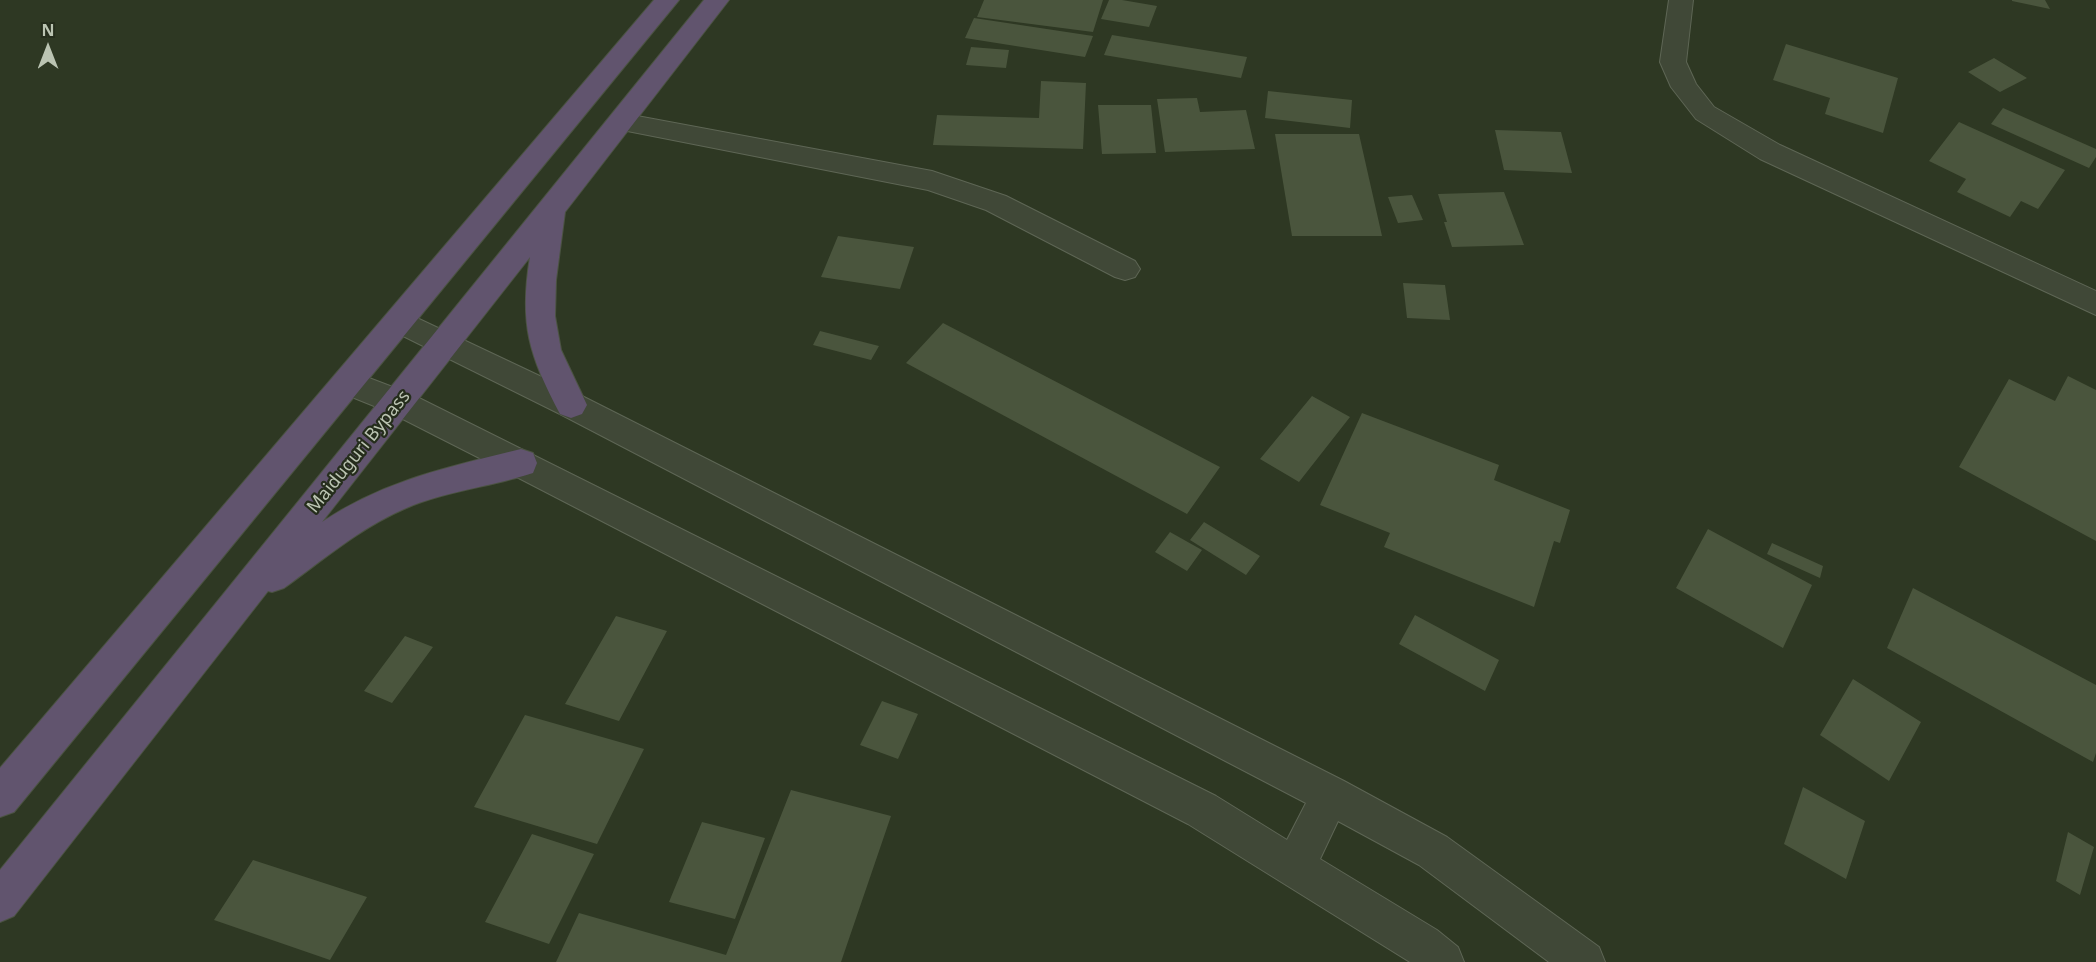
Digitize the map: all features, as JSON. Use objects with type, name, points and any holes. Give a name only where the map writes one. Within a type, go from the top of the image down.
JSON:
[{"type":"highway","points":[[0,798],[400,321],[571,112],[667,0]]},
{"type":"highway","name":"Maiduguri Bypass","points":[[0,902],[237,603],[400,403],[717,0]]},
{"type":"highway","points":[[551,211],[541,298],[542,326],[546,350],[571,405]]},
{"type":"highway","points":[[237,603],[354,519],[392,499],[425,487],[521,463]]},
{"type":"street","points":[[1681,0],[1672,62],[1684,87],[1705,113],[1770,152],[2096,304]]},
{"type":"street","points":[[621,122],[932,181],[996,203],[1125,269]]},
{"type":"street","points":[[400,321],[571,405],[1330,795],[1433,851],[1584,962]]},
{"type":"street","points":[[348,382],[400,403],[521,463],[1202,810],[1422,945],[1443,962]]},
{"type":"street","points":[[1295,867],[1330,795]]},
{"type":"building","points":[[984,0],[1103,0],[1093,32],[977,17]]},
{"type":"building","points":[[1109,0],[1157,6],[1149,27],[1101,19]]},
{"type":"building","points":[[2045,0],[2050,9],[2012,1]]},
{"type":"building","points":[[974,18],[1093,36],[1085,57],[965,38]]},
{"type":"building","points":[[1112,35],[1247,57],[1241,78],[1104,55]]},
{"type":"building","points":[[1786,44],[1898,78],[1883,133],[1825,114],[1830,98],[1773,80]]},
{"type":"building","points":[[971,47],[1009,50],[1006,68],[966,65]]},
{"type":"building","points":[[1994,58],[2027,78],[2000,92],[1968,72]]},
{"type":"building","points":[[1041,81],[1086,83],[1083,149],[933,145],[937,115],[1039,118]]},
{"type":"building","points":[[1268,91],[1352,100],[1350,128],[1265,118]]},
{"type":"building","points":[[1197,98],[1200,112],[1246,110],[1255,149],[1165,152],[1157,99]]},
{"type":"building","points":[[1098,105],[1151,105],[1156,153],[1102,154]]},
{"type":"building","points":[[2003,108],[2096,149],[2096,157],[2089,168],[1991,124]]},
{"type":"building","points":[[1959,122],[2065,170],[2038,209],[2021,201],[2010,217],[1957,192],[1966,179],[1929,161]]},
{"type":"building","points":[[1495,130],[1561,132],[1572,173],[1504,170]]},
{"type":"building","points":[[1275,134],[1359,134],[1382,236],[1292,236]]},
{"type":"building","points":[[1504,192],[1524,245],[1452,247],[1438,194]]},
{"type":"building","points":[[1412,195],[1423,220],[1398,223],[1388,197]]},
{"type":"building","points":[[838,236],[914,247],[900,289],[821,277]]},
{"type":"building","points":[[1403,283],[1445,285],[1450,320],[1407,318]]},
{"type":"building","points":[[943,323],[1220,467],[1187,514],[906,363]]},
{"type":"building","points":[[820,331],[879,346],[871,360],[813,345]]},
{"type":"building","points":[[2068,376],[2096,390],[2096,541],[1959,467],[2009,379],[2055,401]]},
{"type":"building","points":[[1312,396],[1350,417],[1299,482],[1260,459]]},
{"type":"building","points":[[1362,413],[1499,465],[1494,480],[1570,510],[1560,543],[1554,541],[1534,607],[1384,547],[1390,533],[1320,505]]},
{"type":"building","points":[[1204,522],[1260,556],[1246,575],[1190,540]]},
{"type":"building","points":[[1708,529],[1812,585],[1783,648],[1676,588]]},
{"type":"building","points":[[1170,532],[1202,550],[1187,571],[1155,552]]},
{"type":"building","points":[[1772,543],[1823,566],[1820,578],[1767,554]]},
{"type":"building","points":[[1913,588],[2096,685],[2096,753],[2093,762],[1887,648]]},
{"type":"building","points":[[1415,615],[1499,660],[1485,691],[1399,644]]},
{"type":"building","points":[[616,616],[667,631],[619,721],[565,704]]},
{"type":"building","points":[[405,636],[433,647],[392,703],[364,691]]},
{"type":"building","points":[[1853,679],[1921,722],[1889,781],[1820,735]]},
{"type":"building","points":[[882,701],[918,714],[898,759],[860,745]]},
{"type":"building","points":[[525,715],[644,749],[597,844],[474,807]]},
{"type":"building","points":[[1803,787],[1865,821],[1846,879],[1784,844]]},
{"type":"building","points":[[791,790],[891,816],[841,962],[556,962],[579,913],[726,955]]},
{"type":"building","points":[[702,822],[765,838],[735,919],[669,902]]},
{"type":"building","points":[[2068,832],[2094,847],[2080,895],[2056,881]]},
{"type":"building","points":[[532,834],[594,854],[549,944],[485,922]]},
{"type":"building","points":[[253,860],[367,897],[330,960],[214,920]]}]
